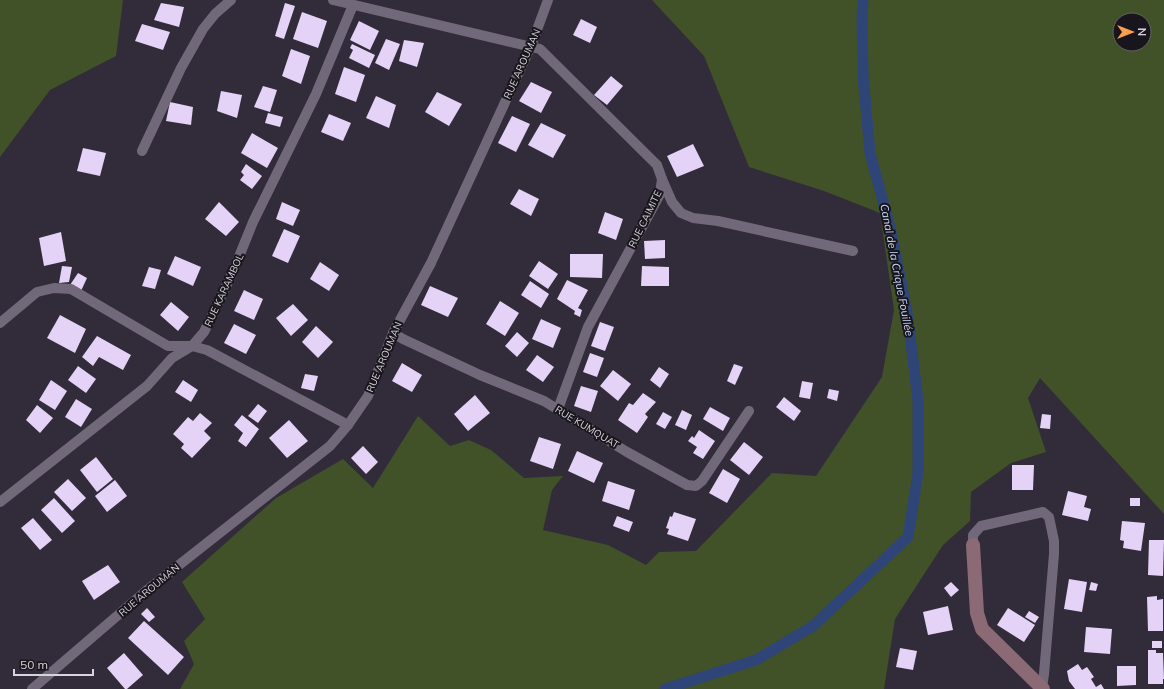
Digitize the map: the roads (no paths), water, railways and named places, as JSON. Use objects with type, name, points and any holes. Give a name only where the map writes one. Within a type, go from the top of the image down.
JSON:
[{"type":"street","points":[[142,151],[181,68],[203,29],[215,14],[231,0]]},
{"type":"street","name":"RUE CAIMITE","points":[[333,0],[540,49],[657,165],[662,179],[660,194],[588,328],[558,409]]},
{"type":"street","name":"RUE AROUMAN","points":[[32,689],[146,591],[330,446],[348,425],[368,396],[393,333],[430,263],[531,46],[548,0]]},
{"type":"street","name":"RUE KARAMBOL","points":[[0,502],[146,386],[172,358],[192,346],[204,332],[232,274],[253,222],[316,94],[353,5]]},
{"type":"street","points":[[662,179],[672,202],[682,212],[693,218],[718,221],[853,251]]},
{"type":"street","points":[[0,323],[37,292],[54,288],[71,289],[168,346],[192,346],[207,350],[348,425]]},
{"type":"street","name":"RUE KUMQUAT","points":[[393,333],[480,375],[544,401],[640,459],[687,485],[696,486],[702,481],[749,411]]},
{"type":"street","points":[[1043,512],[1049,517],[1054,541],[1054,554],[1042,688],[982,629],[977,613],[973,535],[981,526],[1043,512]]},
{"type":"waterway","name":"Canal de la Crique Fouillée","points":[[665,689],[756,660],[813,626],[908,537],[918,473],[918,400],[907,312],[891,231],[870,153],[863,75],[863,0]]}]
